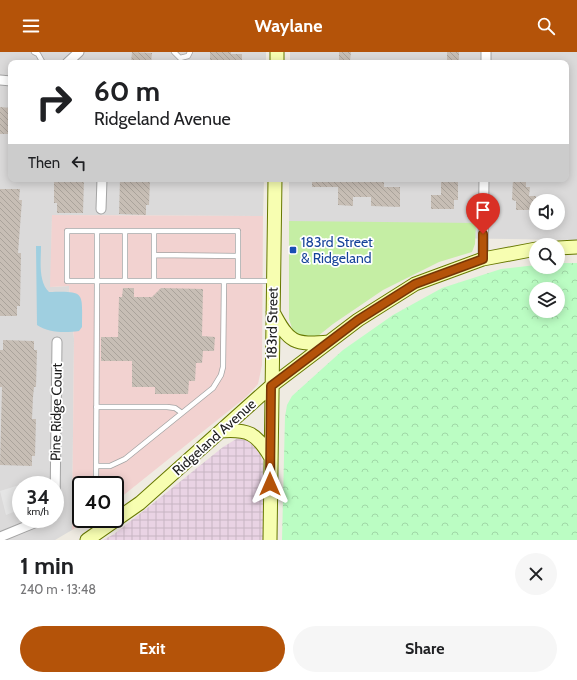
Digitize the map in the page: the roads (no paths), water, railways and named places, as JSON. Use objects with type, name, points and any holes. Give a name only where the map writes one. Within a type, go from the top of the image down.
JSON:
[{"type":"street","points":[[101,209],[102,182]]},
{"type":"street","name":"183rd Street","points":[[270,540],[275,182]]},
{"type":"street","points":[[483,259],[484,182]]},
{"type":"street","points":[[565,248],[577,247]]},
{"type":"street","name":"Ridgeland Avenue","points":[[92,537],[140,503],[271,386],[358,320],[415,284],[483,259],[529,250]]},
{"type":"street","points":[[272,311],[283,331],[291,339],[307,344],[329,342]]},
{"type":"street","name":"Pine Ridge Court","points":[[55,476],[57,342]]},
{"type":"street","points":[[221,431],[238,430],[249,432],[262,443],[270,456]]},
{"type":"street","points":[[2,540],[0,537],[22,528]]},
{"type":"lane","points":[[34,52],[38,54],[41,60]]},
{"type":"lane","points":[[174,52],[180,58],[188,56],[190,52]]},
{"type":"lane","points":[[238,281],[238,231],[67,231],[67,281],[97,281],[125,281],[154,281],[224,281],[238,281],[273,281]]},
{"type":"lane","points":[[96,476],[97,231]]},
{"type":"lane","points":[[125,231],[125,281]]},
{"type":"lane","points":[[154,231],[154,281]]},
{"type":"lane","points":[[154,255],[238,256]]},
{"type":"lane","points":[[96,466],[110,466],[125,459],[213,388],[221,375],[223,367],[224,281]]},
{"type":"lane","points":[[96,407],[167,407],[175,408],[182,413]]},
{"type":"water","points":[[36,246],[41,246],[42,277],[45,287],[49,292],[70,292],[76,293],[79,296],[82,307],[82,327],[79,331],[57,332],[46,330],[37,325]]},
{"type":"place","name":"183rd Street & Ridgeland","points":[[293,250]]}]
